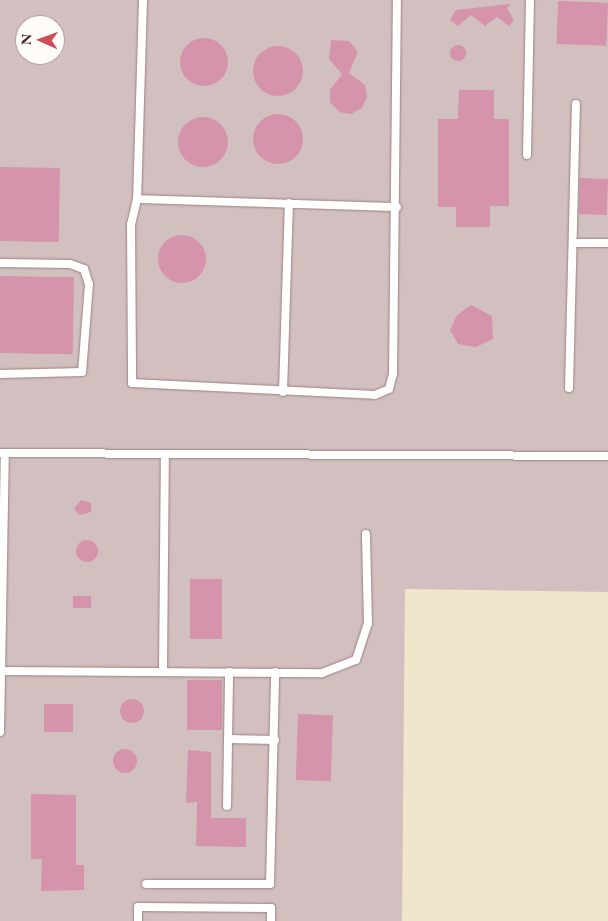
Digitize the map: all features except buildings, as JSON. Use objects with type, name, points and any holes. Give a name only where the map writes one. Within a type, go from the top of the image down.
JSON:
[{"type":"lane","points":[[143,0],[137,199],[131,224],[132,383],[283,392],[375,394],[389,389],[397,207],[397,0]]},
{"type":"lane","points":[[527,154],[530,0]]},
{"type":"lane","points":[[569,388],[576,104]]},
{"type":"lane","points":[[137,199],[397,207]]},
{"type":"lane","points":[[283,392],[289,203]]},
{"type":"lane","points":[[574,243],[608,243]]},
{"type":"lane","points":[[0,263],[70,264],[84,269],[89,284],[82,372],[0,374]]},
{"type":"lane","points":[[0,732],[3,453],[608,456]]},
{"type":"lane","points":[[163,671],[165,454]]},
{"type":"lane","points":[[1,671],[322,673],[356,660],[368,624],[366,534]]},
{"type":"lane","points":[[227,806],[229,672]]},
{"type":"lane","points":[[146,884],[270,884],[275,740],[275,672]]},
{"type":"lane","points":[[228,739],[275,740]]},
{"type":"lane","points":[[138,921],[138,907],[271,908],[271,921]]},
{"type":"shaded area","points":[[0,0],[608,0],[608,592],[405,589],[402,921],[0,921]]}]
